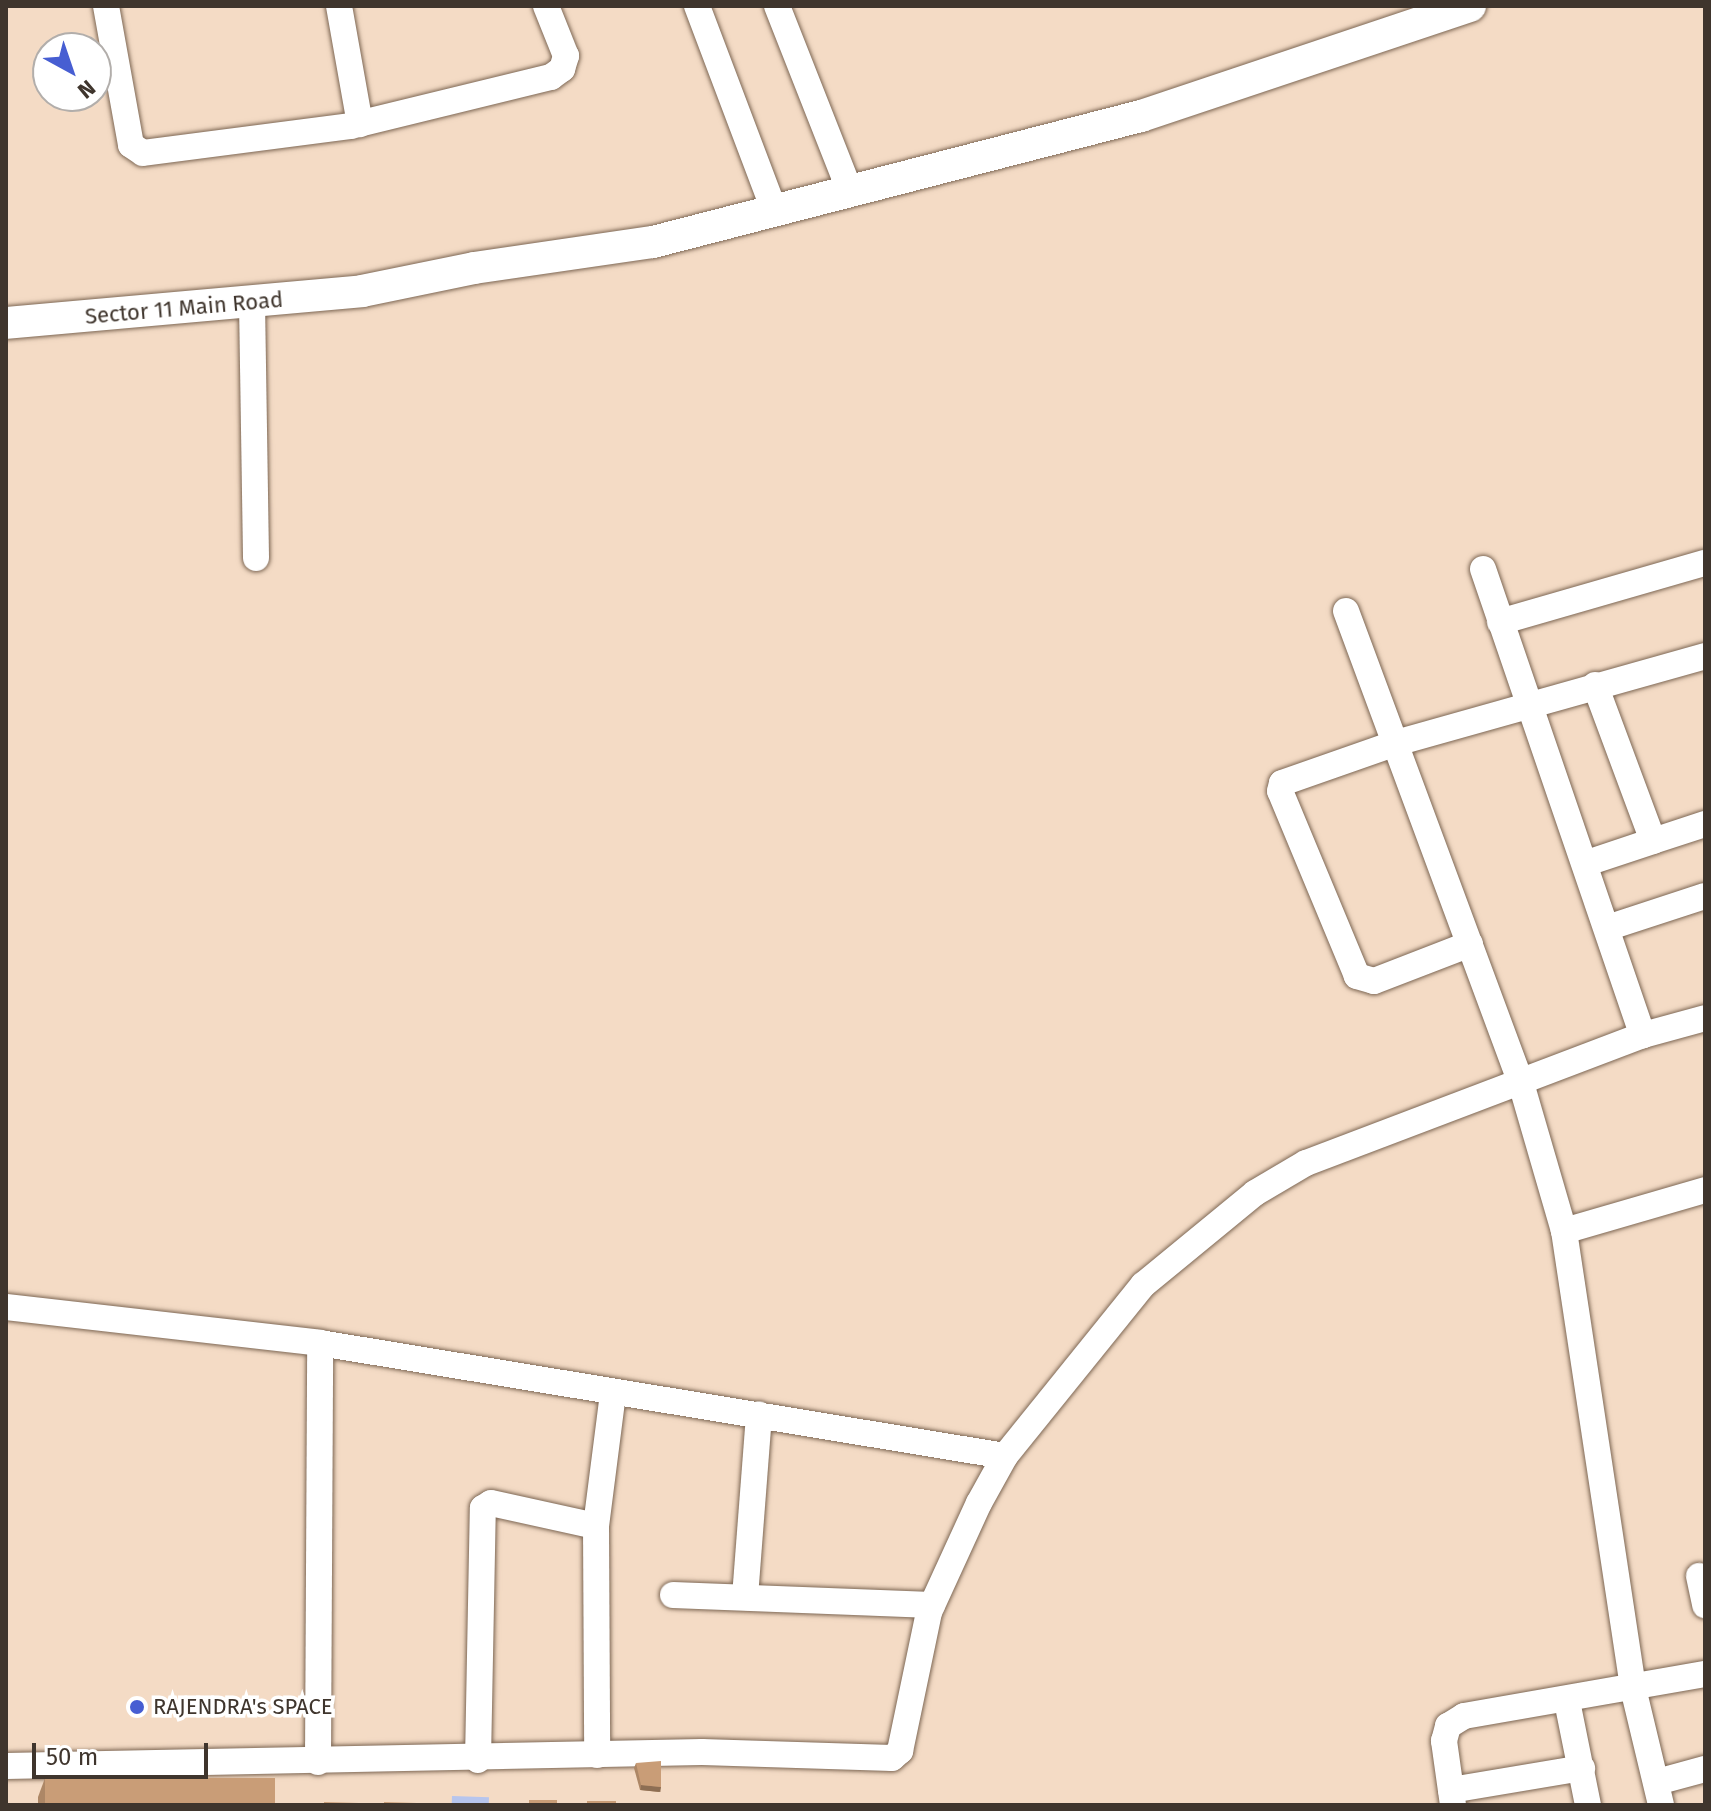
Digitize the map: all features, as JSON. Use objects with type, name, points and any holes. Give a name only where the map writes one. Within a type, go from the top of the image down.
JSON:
[{"type":"street","points":[[106,6],[131,145],[139,153],[360,124],[558,74],[566,56],[546,6]]},
{"type":"street","points":[[339,6],[360,124]]},
{"type":"street","points":[[697,6],[775,212]]},
{"type":"street","points":[[777,6],[850,191]]},
{"type":"street","name":"Sector 11 Main Road","points":[[6,323],[362,291],[474,268],[653,242],[1141,116],[1470,6]]},
{"type":"street","points":[[252,302],[256,558]]},
{"type":"street","points":[[1500,622],[1705,563]]},
{"type":"street","points":[[1483,569],[1610,927],[1643,1035]]},
{"type":"street","points":[[1346,611],[1521,1083],[1564,1231],[1633,1688],[1659,1793],[1705,1769]]},
{"type":"street","points":[[1470,944],[1374,981],[1357,976],[1280,791],[1288,777],[1529,704],[1705,656]]},
{"type":"street","points":[[1595,685],[1653,841]]},
{"type":"street","points":[[1587,863],[1705,824]]},
{"type":"street","points":[[1610,927],[1705,896]]},
{"type":"street","points":[[6,1766],[478,1760],[597,1755],[892,1758],[900,1751],[932,1605],[1005,1456],[1143,1285],[1255,1193],[1306,1163],[1643,1035],[1705,1018]]},
{"type":"street","points":[[1564,1231],[1705,1190]]},
{"type":"street","points":[[6,1307],[320,1343],[613,1394],[1005,1456]]},
{"type":"street","points":[[318,1762],[320,1343]]},
{"type":"street","points":[[597,1755],[596,1526],[613,1394]]},
{"type":"street","points":[[745,1597],[759,1415]]},
{"type":"street","points":[[478,1760],[483,1508],[491,1503],[596,1526]]},
{"type":"street","points":[[1699,1576],[1705,1605]]},
{"type":"street","points":[[673,1595],[932,1605]]},
{"type":"street","points":[[1582,1768],[1452,1797],[1444,1741],[1448,1726],[1464,1716],[1567,1701],[1705,1674]]},
{"type":"street","points":[[1567,1701],[1588,1805]]},
{"type":"shaded area","points":[[452,1796],[489,1797],[489,1805],[452,1805]]},
{"type":"building","points":[[661,1761],[661,1787],[641,1785],[636,1763]]},
{"type":"building","points":[[45,1778],[275,1778],[275,1805],[45,1805]]},
{"type":"building","points":[[529,1800],[557,1800],[557,1805],[529,1805]]},
{"type":"building","points":[[587,1801],[616,1801],[616,1805],[587,1805]]},
{"type":"building","points":[[324,1802],[359,1803],[324,1805]]},
{"type":"building","points":[[384,1802],[417,1803],[417,1805],[384,1805]]},
{"type":"place","name":"RAJENDRA's SPACE","points":[[137,1707]]}]
